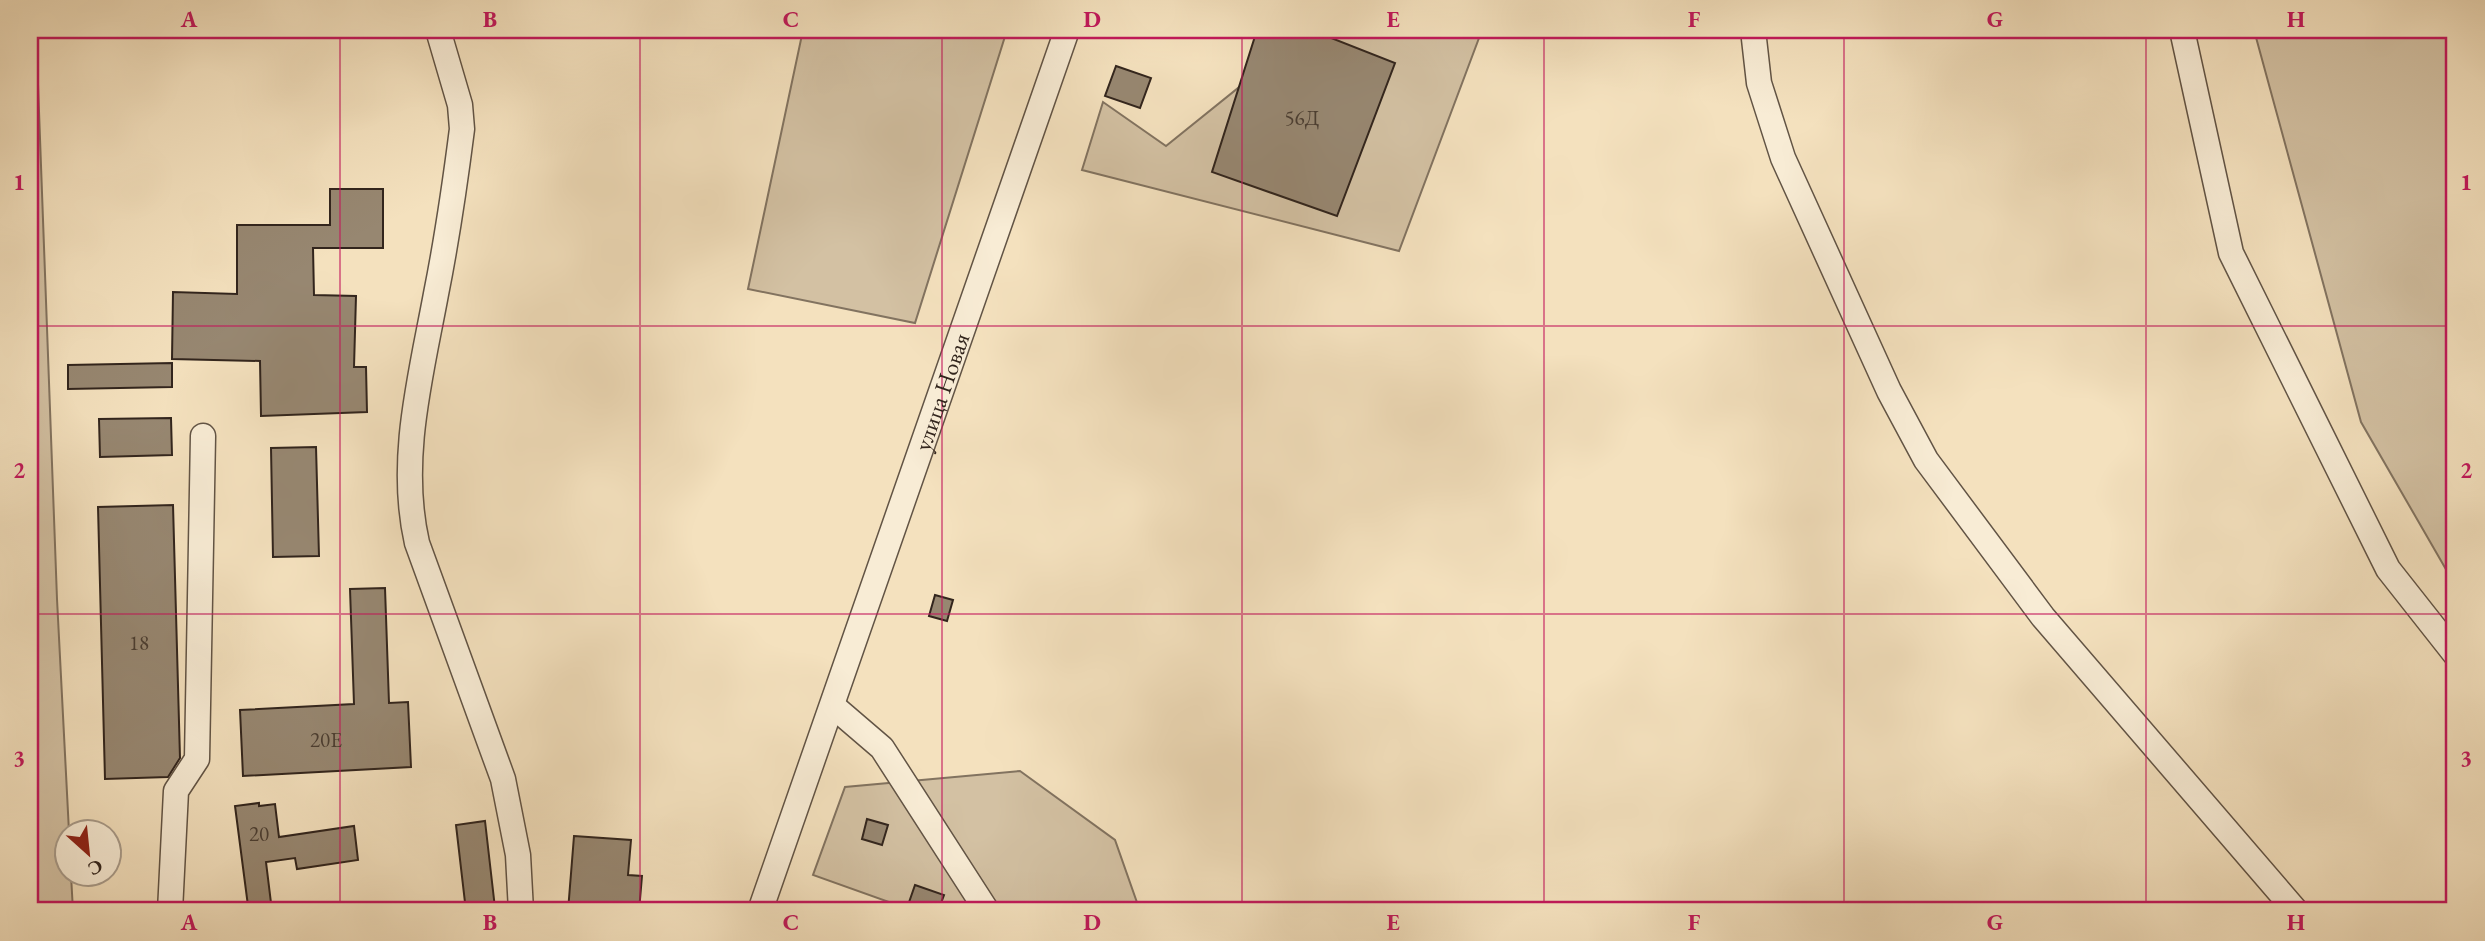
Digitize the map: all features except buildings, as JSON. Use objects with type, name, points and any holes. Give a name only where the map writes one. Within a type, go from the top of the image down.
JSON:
[{"type":"street","points":[[438,30],[460,105],[462,129],[440,275],[414,409],[408,483],[410,511],[417,543],[503,779],[518,855],[521,911]]},
{"type":"street","name":"улица Новая","points":[[760,911],[1067,30]]},
{"type":"street","points":[[1753,30],[1759,83],[1783,158],[1889,391],[1926,460],[2043,617],[2296,911]]},
{"type":"street","points":[[2182,30],[2231,253],[2388,569],[2455,654]]},
{"type":"street","points":[[170,911],[177,792],[197,759],[203,436]]},
{"type":"street","points":[[833,706],[882,748],[987,911]]},
{"type":"shaded area","points":[[30,30],[36,30],[57,599],[68,818],[52,818],[52,888],[72,888],[73,911],[30,911]]},
{"type":"shaded area","points":[[803,30],[1007,30],[915,323],[748,289]]},
{"type":"shaded area","points":[[1310,30],[1482,30],[1399,251],[1082,170],[1103,102],[1166,146]]},
{"type":"shaded area","points":[[2254,30],[2455,30],[2455,585],[2361,422]]},
{"type":"shaded area","points":[[1020,771],[1115,840],[1140,911],[914,911],[813,875],[845,787]]}]
